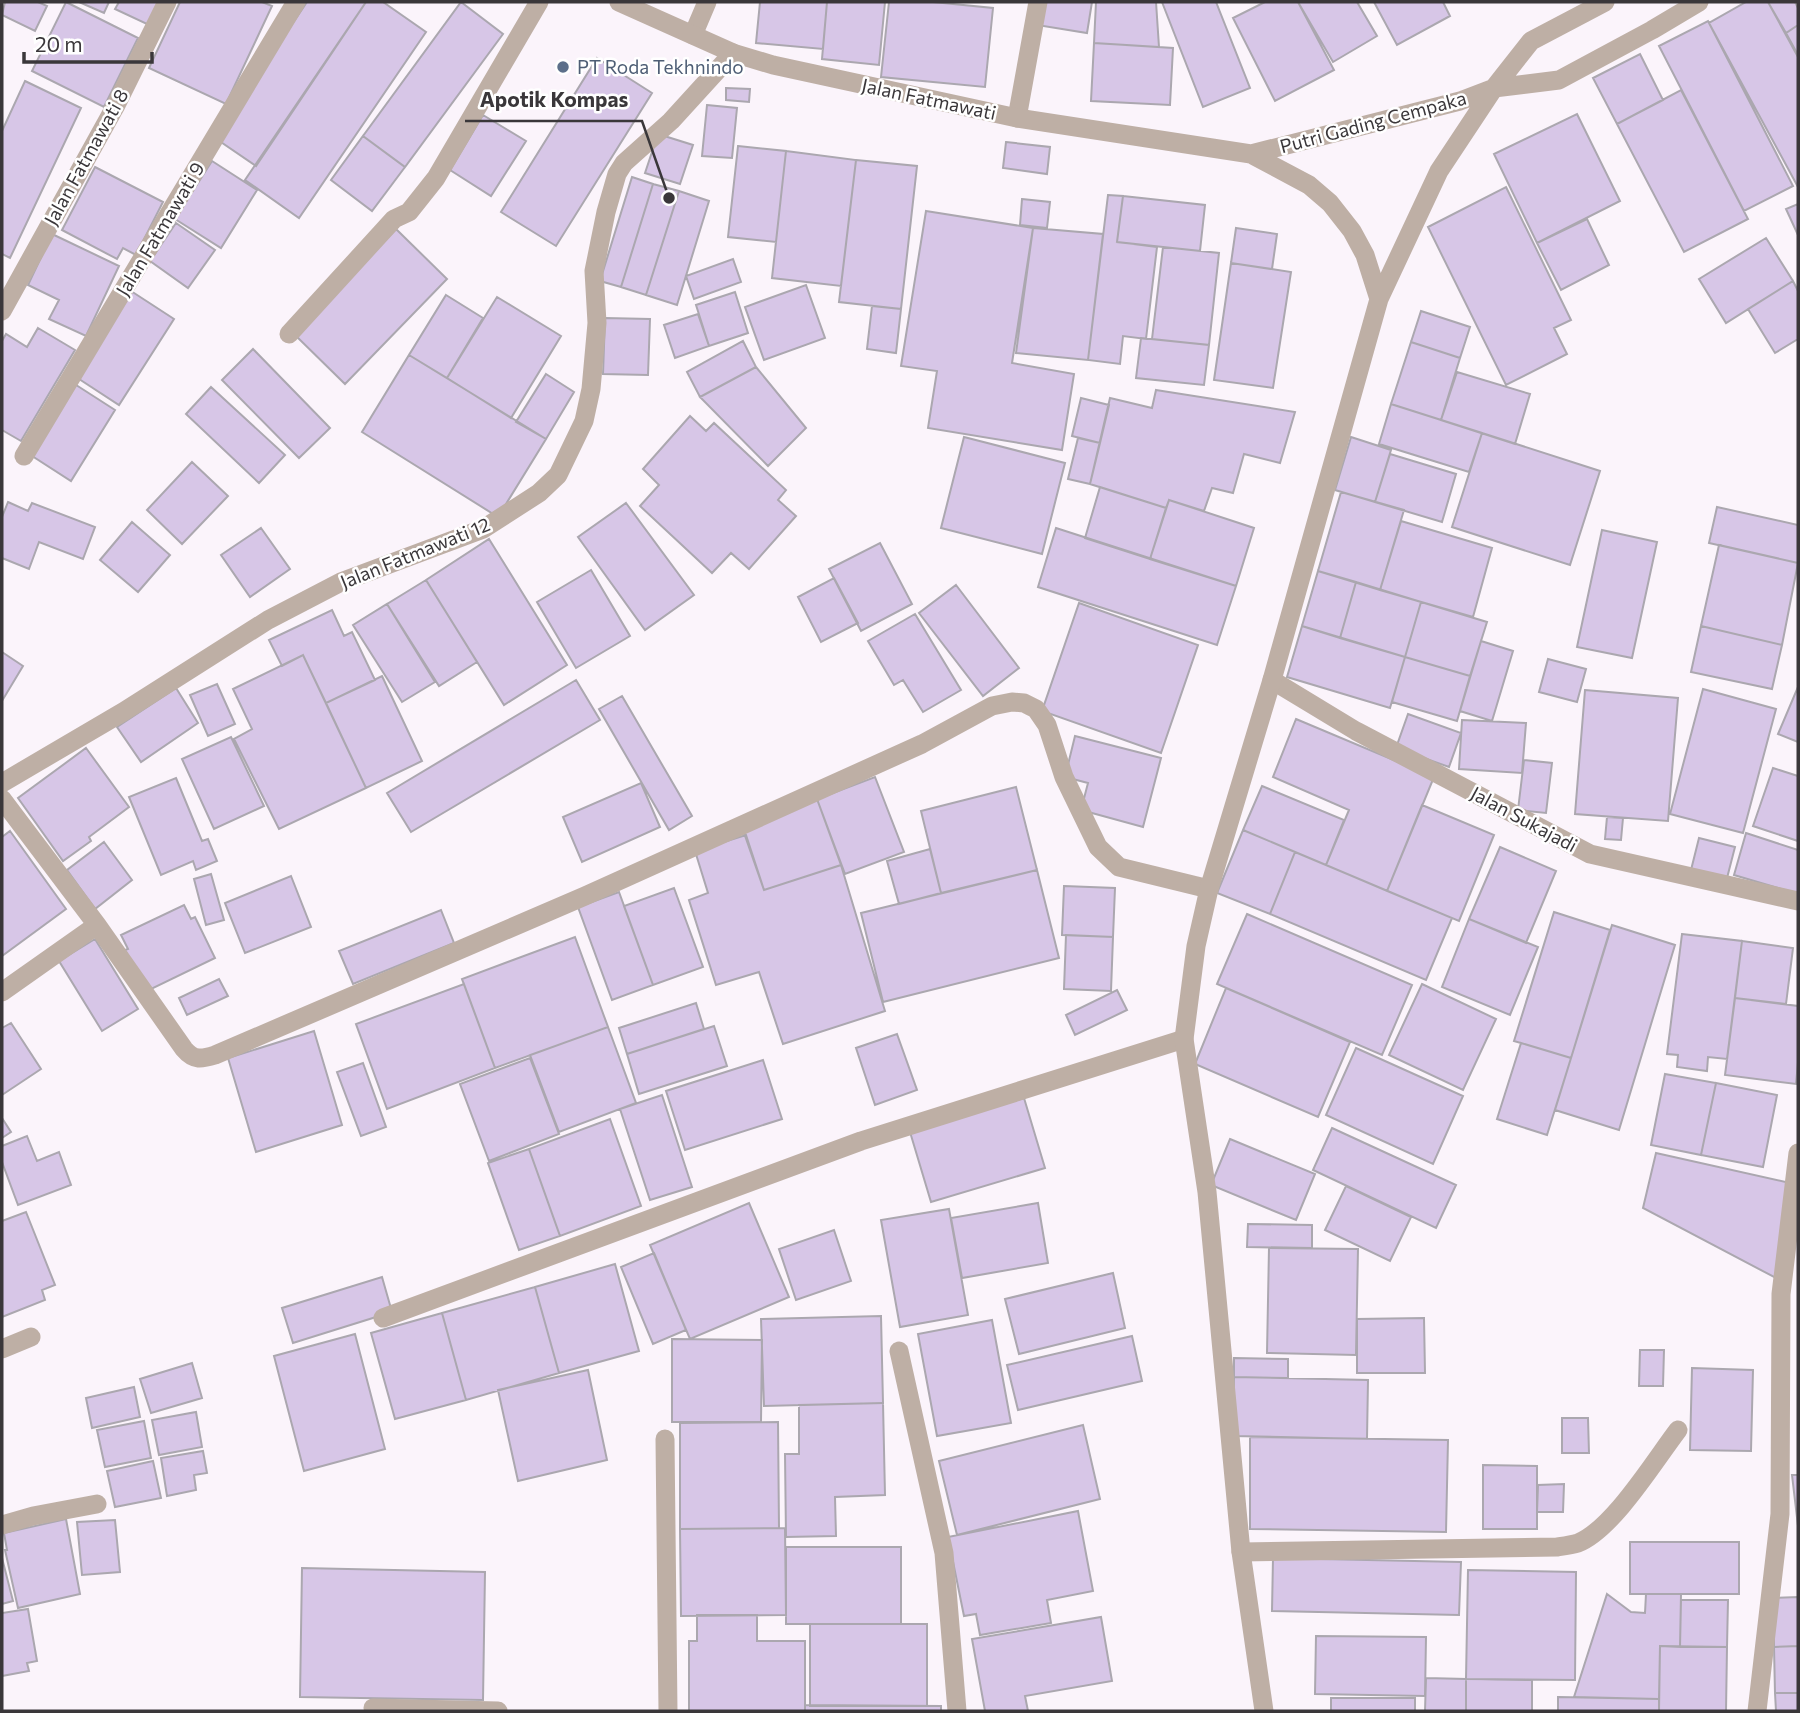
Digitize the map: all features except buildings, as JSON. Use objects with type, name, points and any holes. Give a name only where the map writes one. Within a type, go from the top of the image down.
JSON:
[{"type":"street","name":"Jalan Fatmawati 8","points":[[2,311],[115,107],[167,2]]},
{"type":"street","name":"Jalan Fatmawati 9","points":[[24,456],[296,2]]},
{"type":"street","points":[[289,334],[394,219],[409,212],[420,199],[466,127],[539,2]]},
{"type":"street","name":"Jalan Fatmawati","points":[[619,2],[733,54],[773,65],[1017,118],[1251,154]]},
{"type":"street","points":[[693,35],[707,2]]},
{"type":"street","points":[[1017,118],[1038,2]]},
{"type":"street","name":"Putri Gading Cempaka","points":[[1264,1711],[1241,1552],[1211,1230],[1184,1039],[1196,946],[1209,889],[1272,680],[1379,299],[1426,196],[1450,153],[1494,88],[1531,41],[1605,2]]},
{"type":"street","name":"Putri Gading Cempaka","points":[[1251,154],[1460,101],[1494,88],[1559,80],[1699,2]]},
{"type":"street","name":"Jalan Fatmawati 12","points":[[2,783],[123,712],[268,620],[341,582],[483,528],[539,492],[558,475],[584,421],[592,389],[597,323],[594,271],[617,174],[624,163],[671,121],[733,54]]},
{"type":"street","points":[[1251,154],[1308,185],[1330,203],[1352,231],[1365,256],[1379,299]]},
{"type":"street","name":"Jalan Sukajadi","points":[[1272,680],[1356,731],[1590,853],[1798,901]]},
{"type":"street","points":[[2,799],[97,925],[184,1049],[195,1059],[215,1055],[597,890],[922,744],[992,706],[1012,702],[1024,703],[1036,709],[1046,725],[1064,777],[1098,847],[1108,858],[1119,867],[1209,889]]},
{"type":"street","points":[[2,992],[97,925]]},
{"type":"street","points":[[383,1318],[861,1141],[1184,1039]]},
{"type":"street","points":[[1757,1711],[1780,1514],[1798,1153]]},
{"type":"street","points":[[2,1349],[31,1337]]},
{"type":"street","points":[[900,1351],[944,1553],[957,1711]]},
{"type":"street","points":[[1241,1552],[1557,1547],[1578,1543],[1594,1533],[1626,1500],[1678,1430]]},
{"type":"street","points":[[665,1439],[668,1711]]},
{"type":"street","points":[[2,1525],[97,1504]]},
{"type":"street","points":[[373,1708],[498,1711]]},
{"type":"place","name":"PT Roda Tekhnindo","points":[[563,67]]},
{"type":"place","name":"Apotik Kompas","points":[[669,198]]}]
